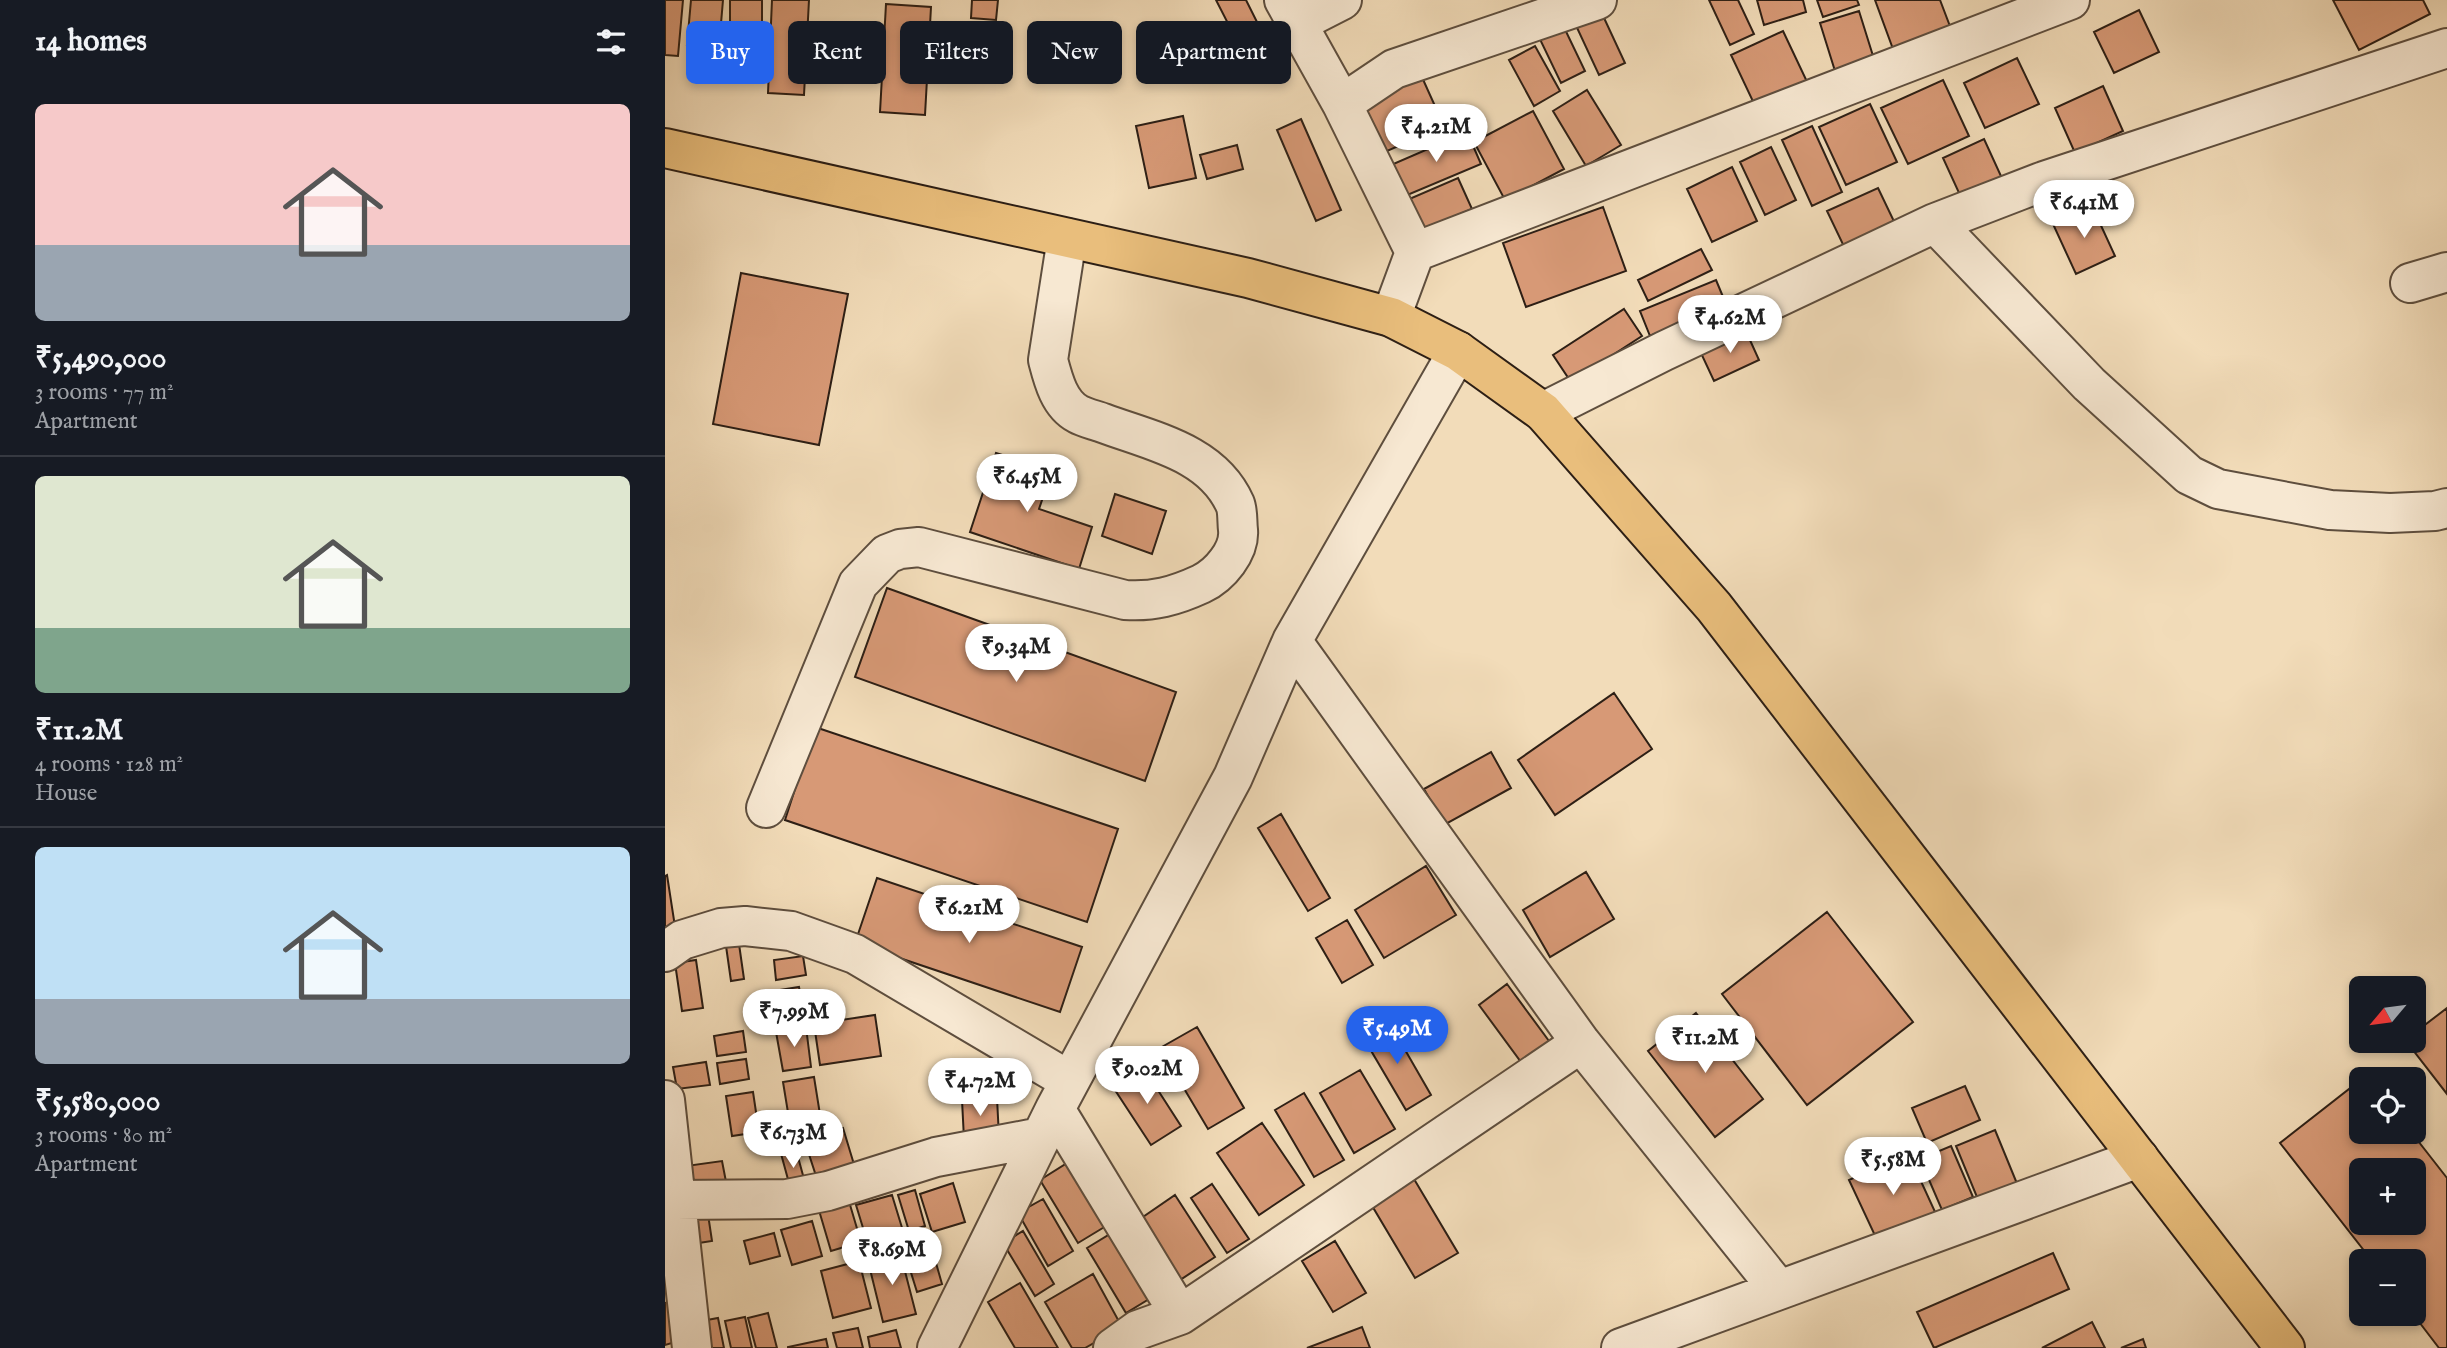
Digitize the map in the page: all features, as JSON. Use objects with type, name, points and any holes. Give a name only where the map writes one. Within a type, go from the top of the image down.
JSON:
[{"type":"main road","points":[[665,148],[1248,278],[1391,317],[1458,351],[1543,412],[1714,607],[2285,1348]]},
{"type":"street","points":[[1342,0],[1290,11],[1342,104],[1415,252],[1391,317]]},
{"type":"street","points":[[1342,104],[1394,69],[1597,0]]},
{"type":"street","points":[[1415,252],[2070,0]]},
{"type":"street","points":[[1543,412],[1664,351],[1935,223],[2044,181],[2447,48]]},
{"type":"street","points":[[1935,223],[2089,384],[2189,475],[2218,489],[2330,510],[2390,513],[2447,508]]},
{"type":"street","points":[[766,808],[858,584],[887,554],[900,549],[919,547],[1125,600],[1148,601],[1176,596],[1207,582],[1228,561],[1239,539],[1236,505],[1217,478],[1192,456],[1076,414],[1061,396],[1048,360],[1067,238]]},
{"type":"street","points":[[2410,283],[2447,272]]},
{"type":"street","points":[[937,1348],[1055,1109],[1233,777],[1292,641],[1458,351]]},
{"type":"street","points":[[1292,641],[1581,1043],[1779,1290]]},
{"type":"street","points":[[665,952],[682,940],[721,928],[745,926],[791,931],[855,954],[1055,1109],[1180,1315]]},
{"type":"street","points":[[1132,1342],[1180,1315],[1581,1043]]},
{"type":"street","points":[[665,1100],[692,1348]]},
{"type":"street","points":[[676,1200],[787,1199],[828,1191],[936,1157],[1055,1109]]},
{"type":"street","points":[[1621,1348],[2139,1158]]},
{"type":"building","points":[[665,0],[683,0],[678,56],[665,55]]},
{"type":"building","points":[[691,0],[723,0],[721,21],[689,21]]},
{"type":"building","points":[[730,0],[762,0],[762,21],[730,21]]},
{"type":"building","points":[[772,0],[809,0],[808,21],[788,21],[788,84],[805,84],[804,95],[768,93],[768,84],[774,84],[774,21],[771,21]]},
{"type":"building","points":[[972,0],[998,0],[996,20],[971,18]]},
{"type":"building","points":[[1216,0],[1246,0],[1256,21],[1227,21]]},
{"type":"building","points":[[1709,0],[1738,0],[1754,34],[1730,45]]},
{"type":"building","points":[[1757,0],[1803,0],[1806,12],[1764,25]]},
{"type":"building","points":[[1817,0],[1857,0],[1859,5],[1823,17]]},
{"type":"building","points":[[1875,0],[1940,0],[1951,29],[1893,49]]},
{"type":"building","points":[[2333,0],[2423,0],[2430,14],[2359,50]]},
{"type":"building","points":[[886,4],[931,7],[930,21],[900,21],[900,84],[927,84],[925,115],[880,112],[882,84],[886,84]]},
{"type":"building","points":[[1598,5],[1625,63],[1599,75],[1572,17]]},
{"type":"building","points":[[2139,10],[2159,52],[2114,73],[2094,32]]},
{"type":"building","points":[[1859,11],[1874,59],[1835,71],[1820,23]]},
{"type":"building","points":[[1560,19],[1585,71],[1561,83],[1536,31]]},
{"type":"building","points":[[1783,31],[1810,88],[1758,112],[1731,55]]},
{"type":"building","points":[[1535,46],[1560,91],[1534,106],[1509,60]]},
{"type":"building","points":[[2017,58],[2039,104],[1985,128],[1964,83]]},
{"type":"building","points":[[1421,75],[1444,126],[1378,155],[1356,103]]},
{"type":"building","points":[[1943,80],[1969,136],[1908,164],[1881,108]]},
{"type":"building","points":[[2103,86],[2123,131],[2075,153],[2055,108]]},
{"type":"building","points":[[1587,90],[1621,145],[1586,166],[1553,111]]},
{"type":"building","points":[[1870,104],[1897,162],[1846,185],[1819,127]]},
{"type":"building","points":[[1533,111],[1564,169],[1505,200],[1474,142]]},
{"type":"building","points":[[1183,116],[1196,178],[1149,188],[1136,126]]},
{"type":"building","points":[[1301,119],[1341,210],[1316,221],[1277,130]]},
{"type":"building","points":[[1812,126],[1842,192],[1812,206],[1782,140]]},
{"type":"building","points":[[1467,132],[1481,164],[1405,196],[1391,165]]},
{"type":"building","points":[[1984,139],[2006,187],[1965,206],[1943,158]]},
{"type":"building","points":[[1237,145],[1243,169],[1207,179],[1200,155]]},
{"type":"building","points":[[1771,147],[1796,200],[1765,215],[1740,162]]},
{"type":"building","points":[[1732,167],[1757,221],[1712,242],[1687,189]]},
{"type":"building","points":[[1458,178],[1472,209],[1420,231],[1407,200]]},
{"type":"building","points":[[1878,188],[1901,236],[1850,259],[1827,211]]},
{"type":"building","points":[[2092,206],[2115,256],[2076,274],[2053,224]]},
{"type":"building","points":[[1603,207],[1626,271],[1526,307],[1503,243]]},
{"type":"building","points":[[1701,249],[1712,270],[1648,301],[1638,280]]},
{"type":"building","points":[[741,273],[848,294],[819,445],[713,424]]},
{"type":"building","points":[[1716,280],[1726,304],[1650,336],[1640,311]]},
{"type":"building","points":[[1624,309],[1642,336],[1571,382],[1553,355]]},
{"type":"building","points":[[1745,329],[1759,360],[1714,381],[1700,351]]},
{"type":"building","points":[[996,453],[1052,471],[1039,509],[1092,527],[1079,569],[970,532]]},
{"type":"building","points":[[1115,494],[1166,511],[1152,554],[1102,536]]},
{"type":"building","points":[[887,588],[1176,692],[1145,781],[855,677]]},
{"type":"building","points":[[1614,693],[1652,749],[1555,815],[1518,760]]},
{"type":"building","points":[[815,727],[1118,829],[1087,922],[785,820]]},
{"type":"building","points":[[1491,752],[1511,788],[1444,825],[1424,789]]},
{"type":"building","points":[[1281,814],[1330,898],[1308,911],[1258,828]]},
{"type":"building","points":[[1426,866],[1456,915],[1384,958],[1355,910]]},
{"type":"building","points":[[1586,872],[1614,919],[1550,957],[1523,910]]},
{"type":"building","points":[[667,875],[676,933],[665,934],[665,876]]},
{"type":"building","points":[[877,878],[1082,947],[1060,1012],[855,943]]},
{"type":"building","points":[[1827,912],[1913,1022],[1807,1105],[1722,994]]},
{"type":"building","points":[[1347,920],[1373,965],[1342,983],[1316,938]]},
{"type":"building","points":[[739,944],[744,979],[731,981],[726,946]]},
{"type":"building","points":[[803,956],[806,975],[776,980],[774,960]]},
{"type":"building","points":[[696,960],[703,1008],[682,1011],[675,963]]},
{"type":"building","points":[[1507,984],[1549,1041],[1521,1062],[1479,1005]]},
{"type":"building","points":[[799,987],[805,1022],[772,1027],[767,992]]},
{"type":"building","points":[[2447,1008],[2447,1094],[2416,1054],[2426,1053],[2426,1024]]},
{"type":"building","points":[[1696,1013],[1763,1099],[1715,1137],[1648,1051]]},
{"type":"building","points":[[875,1015],[881,1056],[820,1065],[814,1024]]},
{"type":"building","points":[[1389,1022],[1431,1095],[1406,1110],[1363,1037]]},
{"type":"building","points":[[806,1027],[811,1067],[783,1071],[776,1032]]},
{"type":"building","points":[[1197,1027],[1244,1108],[1208,1129],[1160,1048]]},
{"type":"building","points":[[743,1031],[746,1052],[717,1056],[714,1036]]},
{"type":"building","points":[[746,1059],[749,1079],[720,1084],[717,1063]]},
{"type":"building","points":[[706,1062],[710,1085],[677,1089],[673,1067]]},
{"type":"building","points":[[1143,1067],[1181,1126],[1151,1145],[1113,1087]]},
{"type":"building","points":[[1360,1070],[1395,1129],[1354,1153],[1320,1093]]},
{"type":"building","points":[[814,1077],[822,1127],[791,1131],[783,1082]]},
{"type":"building","points":[[1965,1086],[1980,1120],[1927,1143],[1912,1108]]},
{"type":"building","points":[[2349,1089],[2349,1144],[2420,1144],[2447,1178],[2447,1348],[2439,1348],[2422,1326],[2426,1326],[2426,1249],[2363,1249],[2352,1235],[2426,1235],[2426,1158],[2349,1158],[2349,1231],[2280,1143]]},
{"type":"building","points":[[753,1092],[759,1132],[732,1136],[726,1096]]},
{"type":"building","points":[[1304,1093],[1344,1160],[1314,1177],[1275,1110]]},
{"type":"building","points":[[997,1098],[999,1137],[964,1139],[962,1100]]},
{"type":"building","points":[[1262,1123],[1304,1185],[1259,1215],[1217,1153]]},
{"type":"building","points":[[843,1128],[856,1171],[818,1182],[804,1139]]},
{"type":"building","points":[[1995,1130],[2018,1186],[1979,1202],[1956,1146]]},
{"type":"building","points":[[795,1146],[807,1190],[792,1194],[780,1150]]},
{"type":"building","points":[[1951,1146],[1973,1197],[1942,1210],[1920,1159]]},
{"type":"building","points":[[1908,1153],[1936,1214],[1878,1242],[1849,1180]]},
{"type":"building","points":[[1072,1160],[1111,1223],[1078,1243],[1040,1180]]},
{"type":"building","points":[[722,1161],[727,1187],[690,1192],[686,1166]]},
{"type":"building","points":[[1414,1179],[1458,1253],[1415,1278],[1371,1204]]},
{"type":"building","points":[[953,1183],[965,1222],[932,1232],[920,1194]]},
{"type":"building","points":[[1212,1184],[1249,1239],[1227,1253],[1191,1198]]},
{"type":"building","points":[[915,1190],[925,1226],[909,1231],[898,1195]]},
{"type":"building","points":[[892,1195],[903,1231],[867,1241],[856,1205]]},
{"type":"building","points":[[1175,1195],[1215,1257],[1180,1280],[1140,1219]]},
{"type":"building","points":[[848,1198],[861,1242],[831,1251],[818,1207]]},
{"type":"building","points":[[1043,1199],[1073,1251],[1048,1266],[1018,1213]]},
{"type":"building","points":[[706,1201],[712,1241],[692,1244],[686,1205]]},
{"type":"building","points":[[812,1221],[822,1256],[792,1265],[781,1230]]},
{"type":"building","points":[[1023,1231],[1054,1284],[1035,1296],[1003,1243]]},
{"type":"building","points":[[1115,1231],[1154,1296],[1126,1313],[1087,1248]]},
{"type":"building","points":[[774,1233],[780,1256],[750,1264],[744,1241]]},
{"type":"building","points":[[1335,1241],[1366,1293],[1333,1312],[1302,1261]]},
{"type":"building","points":[[930,1242],[942,1284],[917,1292],[904,1250]]},
{"type":"building","points":[[900,1252],[916,1314],[883,1322],[868,1261]]},
{"type":"building","points":[[2053,1253],[2069,1289],[1934,1348],[1917,1312]]},
{"type":"building","points":[[859,1261],[871,1308],[833,1318],[821,1271]]},
{"type":"building","points":[[1093,1274],[1122,1327],[1085,1348],[1072,1348],[1045,1302]]},
{"type":"building","points":[[1020,1283],[1058,1348],[1015,1348],[988,1302]]},
{"type":"building","points":[[671,1301],[682,1340],[665,1345],[665,1303]]},
{"type":"building","points":[[768,1313],[777,1348],[756,1348],[748,1318]]},
{"type":"building","points":[[745,1317],[752,1348],[731,1348],[725,1321]]},
{"type":"building","points":[[718,1318],[724,1348],[701,1348],[696,1322]]},
{"type":"building","points":[[2092,1322],[2105,1348],[2042,1348]]},
{"type":"building","points":[[1362,1327],[1370,1348],[1307,1348]]},
{"type":"building","points":[[858,1328],[863,1348],[837,1348],[833,1333]]},
{"type":"building","points":[[896,1330],[901,1348],[870,1348],[868,1337]]},
{"type":"building","points":[[826,1339],[828,1348],[788,1348],[788,1347]]},
{"type":"building","points":[[2143,1339],[2146,1348],[2121,1348]]}]
